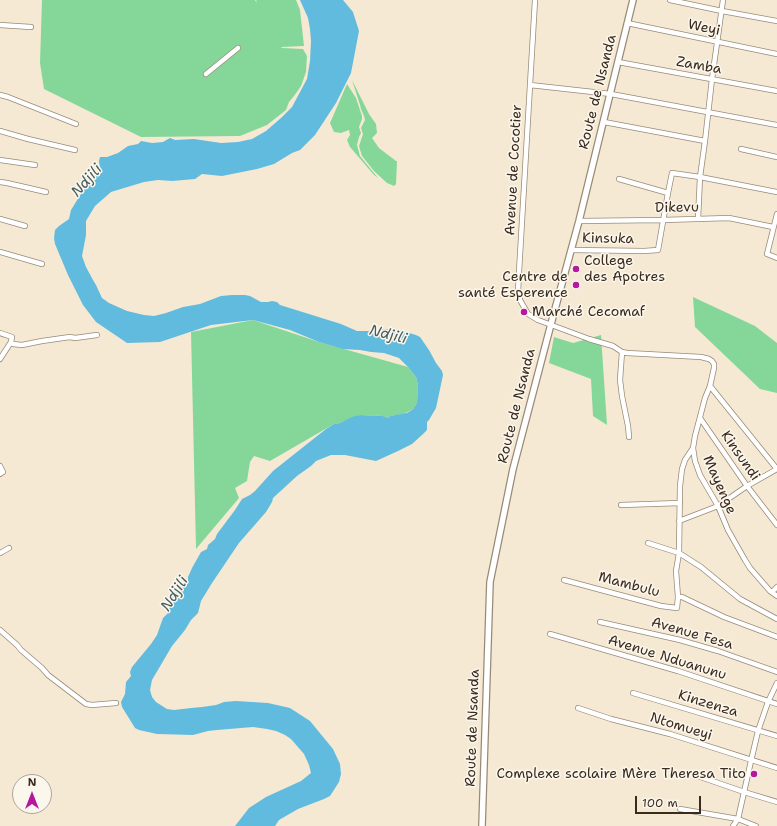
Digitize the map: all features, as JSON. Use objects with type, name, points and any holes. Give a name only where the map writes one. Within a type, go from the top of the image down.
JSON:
[{"type":"street","name":"Avenue de Cocotier","points":[[535,0],[518,292],[520,300],[528,314],[538,320],[589,339],[613,346],[622,352]]},
{"type":"street","name":"Route de Nsanda","points":[[482,826],[490,582],[514,469],[579,221],[633,0]]},
{"type":"street","points":[[670,0],[777,21]]},
{"type":"street","points":[[698,219],[700,177],[723,0]]},
{"type":"street","name":"Weyi","points":[[627,23],[777,54]]},
{"type":"street","points":[[0,26],[31,27]]},
{"type":"street","points":[[206,74],[238,48]]},
{"type":"street","name":"Zamba","points":[[618,62],[777,91]]},
{"type":"street","points":[[530,85],[610,94],[777,125]]},
{"type":"street","points":[[0,95],[76,124]]},
{"type":"street","points":[[604,122],[705,140]]},
{"type":"street","points":[[0,131],[75,150]]},
{"type":"street","points":[[741,149],[777,157]]},
{"type":"street","points":[[0,160],[35,165]]},
{"type":"street","points":[[663,220],[672,174],[700,177],[777,192]]},
{"type":"street","points":[[620,179],[668,193]]},
{"type":"street","points":[[0,182],[46,192]]},
{"type":"street","points":[[777,214],[767,254],[777,258]]},
{"type":"street","name":"Dikevu","points":[[579,221],[729,218],[774,227]]},
{"type":"street","points":[[0,219],[25,226]]},
{"type":"street","name":"Kinsuka","points":[[571,250],[658,250],[663,220]]},
{"type":"street","points":[[771,235],[777,236]]},
{"type":"street","points":[[0,252],[42,264]]},
{"type":"street","points":[[0,333],[12,337],[11,342],[0,359]]},
{"type":"street","points":[[11,342],[12,344],[22,344],[70,337],[74,338],[97,335]]},
{"type":"street","points":[[622,352],[620,380],[629,437]]},
{"type":"street","name":"Mayenge","points":[[622,352],[701,357],[709,359],[714,364],[710,386],[705,398],[695,436],[693,448],[695,462],[718,506],[728,530],[745,560],[770,591],[777,596]]},
{"type":"street","points":[[679,521],[718,506],[747,486],[777,469],[710,386]]},
{"type":"street","name":"Kinsundi","points":[[700,418],[747,486],[777,525]]},
{"type":"street","name":"Mambulu","points":[[564,580],[677,608],[678,597],[676,571],[679,553],[680,486],[682,469],[685,460],[693,448]]},
{"type":"street","points":[[0,466],[3,472],[0,474]]},
{"type":"street","points":[[621,505],[680,502]]},
{"type":"street","points":[[648,543],[679,553],[702,566],[740,599],[777,620]]},
{"type":"street","points":[[0,552],[9,548]]},
{"type":"street","points":[[772,592],[777,587]]},
{"type":"street","name":"Mambulu","points":[[678,597],[682,597],[724,617],[777,638]]},
{"type":"street","name":"Avenue Fesa","points":[[600,622],[680,640],[718,651],[777,672]]},
{"type":"street","points":[[0,630],[18,645],[21,650],[48,675],[86,704],[116,703]]},
{"type":"street","name":"Avenue Nduanunu","points":[[550,634],[678,671],[777,704]]},
{"type":"street","points":[[733,826],[738,819],[758,732],[768,702],[777,684]]},
{"type":"street","name":"Kinzenza","points":[[634,693],[758,732],[777,736]]},
{"type":"street","name":"Ntomueyi","points":[[578,708],[611,719],[670,734],[751,761],[777,768]]},
{"type":"street","points":[[695,774],[744,792],[777,802]]},
{"type":"street","points":[[680,809],[738,819],[756,826]]},
{"type":"green space","points":[[42,0],[255,0],[257,3],[256,0],[296,0],[300,10],[304,46],[281,47],[303,49],[307,56],[306,72],[301,86],[289,102],[286,110],[267,125],[240,136],[141,137],[44,89],[40,63]]},
{"type":"green space","points":[[352,80],[369,114],[376,124],[377,133],[372,138],[379,148],[397,161],[396,184],[394,186],[387,183],[374,171],[362,156],[359,146],[363,134],[361,128],[365,120]]},
{"type":"green space","points":[[347,84],[356,98],[362,116],[359,127],[361,133],[357,145],[360,156],[378,178],[350,147],[347,140],[350,135],[349,130],[341,133],[334,132],[330,123]]},
{"type":"green space","points":[[693,297],[755,326],[777,343],[777,393],[760,389],[695,327]]},
{"type":"green space","points":[[253,320],[319,342],[408,367],[416,377],[418,384],[417,403],[413,409],[404,414],[390,416],[388,418],[383,416],[360,415],[334,424],[270,461],[254,456],[250,462],[247,481],[235,488],[239,498],[196,549],[191,332]]},
{"type":"green space","points":[[601,335],[607,425],[593,416],[591,379],[549,363],[554,337],[573,343]]},
{"type":"water","name":"Ndjili","points":[[300,0],[343,0],[353,12],[359,31],[351,73],[336,103],[315,135],[300,150],[274,164],[257,169],[222,176],[202,174],[195,179],[144,182],[111,192],[95,206],[86,221],[86,235],[82,256],[102,298],[109,303],[127,311],[154,316],[183,307],[200,304],[221,296],[245,295],[261,302],[277,302],[280,305],[341,324],[357,331],[390,329],[416,335],[420,337],[442,371],[443,375],[436,408],[427,422],[427,430],[412,444],[376,461],[345,455],[331,455],[316,461],[273,498],[266,512],[239,543],[212,583],[201,601],[198,613],[172,646],[152,680],[150,690],[152,697],[156,702],[167,709],[174,710],[202,707],[236,701],[268,703],[290,708],[310,721],[333,749],[340,764],[341,774],[339,782],[330,796],[298,809],[279,820],[275,826],[235,826],[249,808],[266,797],[301,781],[311,773],[304,754],[291,739],[276,731],[267,729],[253,727],[208,731],[193,735],[157,734],[135,728],[122,707],[121,702],[125,694],[126,682],[131,676],[130,672],[132,667],[157,635],[163,618],[169,612],[166,607],[169,598],[175,593],[180,585],[188,582],[188,577],[201,552],[207,549],[208,545],[215,539],[242,499],[255,491],[273,471],[334,424],[360,415],[383,416],[388,418],[390,416],[407,413],[413,409],[417,403],[418,384],[416,377],[399,358],[384,353],[343,349],[319,342],[290,330],[253,320],[211,325],[160,342],[127,343],[96,322],[83,305],[68,275],[54,238],[55,230],[69,219],[71,210],[92,175],[100,169],[100,157],[107,157],[118,153],[128,146],[138,144],[141,141],[152,143],[163,142],[170,138],[175,140],[194,139],[221,143],[252,139],[266,131],[281,118],[292,107],[307,79],[310,61],[310,29],[308,18]]},
{"type":"place","name":"College des Apotres","points":[[576,269]]},
{"type":"place","name":"Centre de santé Esperence","points":[[576,285]]},
{"type":"place","name":"Marché Cecomaf","points":[[524,312]]},
{"type":"place","name":"Complexe scolaire Mère Theresa Tito","points":[[754,774]]}]
